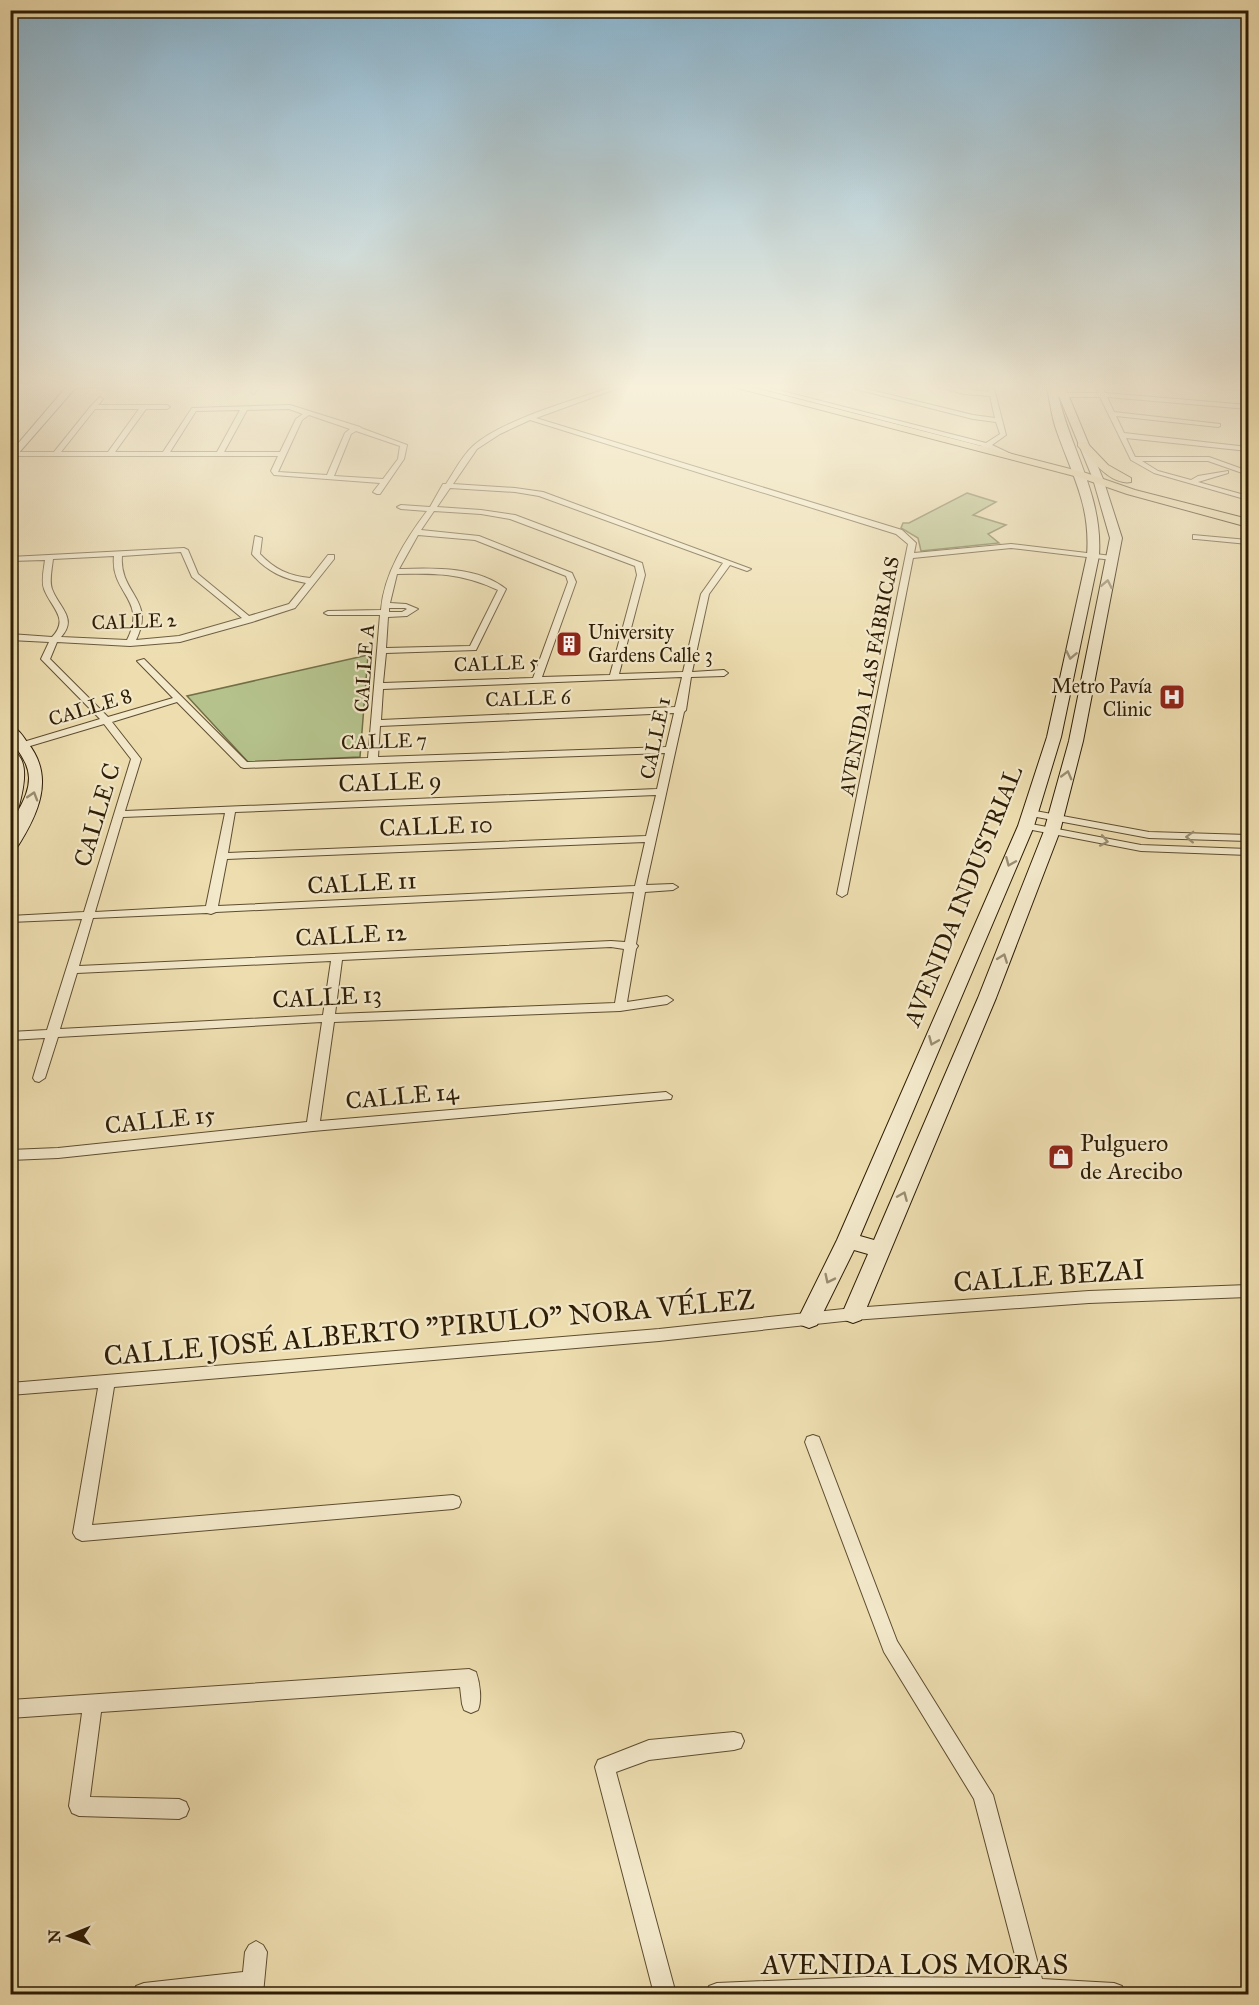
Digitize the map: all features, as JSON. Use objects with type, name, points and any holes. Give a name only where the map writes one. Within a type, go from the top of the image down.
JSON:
[{"type":"main road","points":[[1095,479],[1131,492],[1248,523]]},
{"type":"main road","points":[[1096,479],[1248,516]]},
{"type":"main road","points":[[1124,479],[1186,500]]},
{"type":"street","points":[[340,479],[385,481]]},
{"type":"street","points":[[377,492],[387,479]]},
{"type":"street","name":"CALLE A","points":[[373,760],[385,611],[394,572],[415,532],[452,479]]},
{"type":"street","name":"AVENIDA LAS FÁBRICAS","points":[[726,479],[899,532],[912,543],[842,894]]},
{"type":"street","points":[[853,1314],[987,998],[1054,824],[1076,741],[1112,558],[1115,532],[1094,479]]},
{"type":"street","name":"AVENIDA INDUSTRIAL","points":[[809,1319],[848,1240],[1028,820],[1054,737],[1093,556],[1094,479]]},
{"type":"street","points":[[1177,479],[1248,498]]},
{"type":"street","points":[[1191,483],[1196,479]]},
{"type":"street","points":[[446,486],[515,490],[540,494],[747,569]]},
{"type":"street","points":[[401,507],[512,517],[639,565],[641,575],[614,677]]},
{"type":"street","points":[[415,532],[476,538],[569,575],[572,582],[537,679]]},
{"type":"street","points":[[1196,537],[1248,542]]},
{"type":"street","points":[[258,538],[256,554],[266,565],[288,578],[313,581]]},
{"type":"street","points":[[910,556],[998,546],[1112,558]]},
{"type":"street","points":[[10,559],[184,550],[195,575],[249,620],[291,606],[331,557]]},
{"type":"street","points":[[118,553],[118,572],[140,609],[139,628],[130,643]]},
{"type":"street","points":[[49,556],[47,587],[65,621],[64,629],[54,640]]},
{"type":"street","name":"CALLE 1","points":[[620,1007],[640,889],[705,594],[728,562]]},
{"type":"street","points":[[381,651],[473,648],[502,588],[477,576],[458,571],[394,572]]},
{"type":"street","points":[[328,613],[385,611]]},
{"type":"street","name":"CALLE 2","points":[[10,637],[130,643],[180,639],[249,620]]},
{"type":"street","name":"CALLE C","points":[[39,1078],[136,759],[107,721],[45,659],[54,640]]},
{"type":"street","name":"CALLE 7","points":[[141,661],[244,765],[672,750]]},
{"type":"street","name":"CALLE 5","points":[[379,686],[724,673]]},
{"type":"street","name":"CALLE 8","points":[[17,747],[179,699]]},
{"type":"street","name":"CALLE 6","points":[[376,723],[681,710]]},
{"type":"street","points":[[10,730],[17,747],[36,763],[36,791],[10,846]]},
{"type":"street","points":[[10,754],[19,777],[10,810]]},
{"type":"street","name":"CALLE 9","points":[[121,814],[662,792]]},
{"type":"street","points":[[211,912],[231,809]]},
{"type":"street","points":[[1028,820],[1149,835],[1248,838]]},
{"type":"street","points":[[1054,824],[1141,848],[1248,852]]},
{"type":"street","name":"CALLE 10","points":[[222,856],[652,839]]},
{"type":"street","name":"CALLE 11","points":[[10,919],[211,912],[673,887]]},
{"type":"street","name":"CALLE 12","points":[[72,970],[611,944],[632,946]]},
{"type":"street","name":"CALLE 14","points":[[337,957],[313,1126],[666,1096]]},
{"type":"street","points":[[956,989],[987,998]]},
{"type":"street","name":"CALLE 13","points":[[10,1036],[330,1018],[620,1007],[667,1000]]},
{"type":"street","name":"CALLE 15","points":[[10,1155],[58,1153],[313,1126]]},
{"type":"street","points":[[848,1240],[880,1250]]},
{"type":"street","name":"CALLE BEZAI","points":[[853,1314],[1089,1297],[1248,1291]]},
{"type":"street","name":"CALLE JOSÉ ALBERTO \"PIRULO\" NORA VÉLEZ","points":[[10,1389],[659,1335],[853,1314]]},
{"type":"street","points":[[106,1382],[82,1533],[453,1502]]},
{"type":"street","points":[[813,1442],[890,1646],[983,1795],[1034,1987]]},
{"type":"street","points":[[10,1709],[469,1678],[471,1704]]},
{"type":"street","points":[[93,1703],[79,1806],[179,1809]]},
{"type":"street","points":[[665,1995],[605,1767],[649,1750],[698,1743],[734,1741]]},
{"type":"street","points":[[144,1995],[252,1988],[256,1953]]},
{"type":"street","name":"AVENIDA LOS MORAS","points":[[717,1995],[1034,1987],[1114,1995]]},
{"type":"green space","points":[[967,493],[996,502],[973,515],[1006,525],[988,534],[999,543],[921,551],[918,538],[901,528],[903,523],[909,523]]},
{"type":"green space","points":[[368,655],[360,757],[248,762],[187,696]]},
{"type":"place","name":"University Gardens Calle 3","points":[[569,644]]},
{"type":"place","name":"Metro Pavía Clinic","points":[[1172,697]]},
{"type":"place","name":"Pulguero de Arecibo","points":[[1061,1157]]}]
